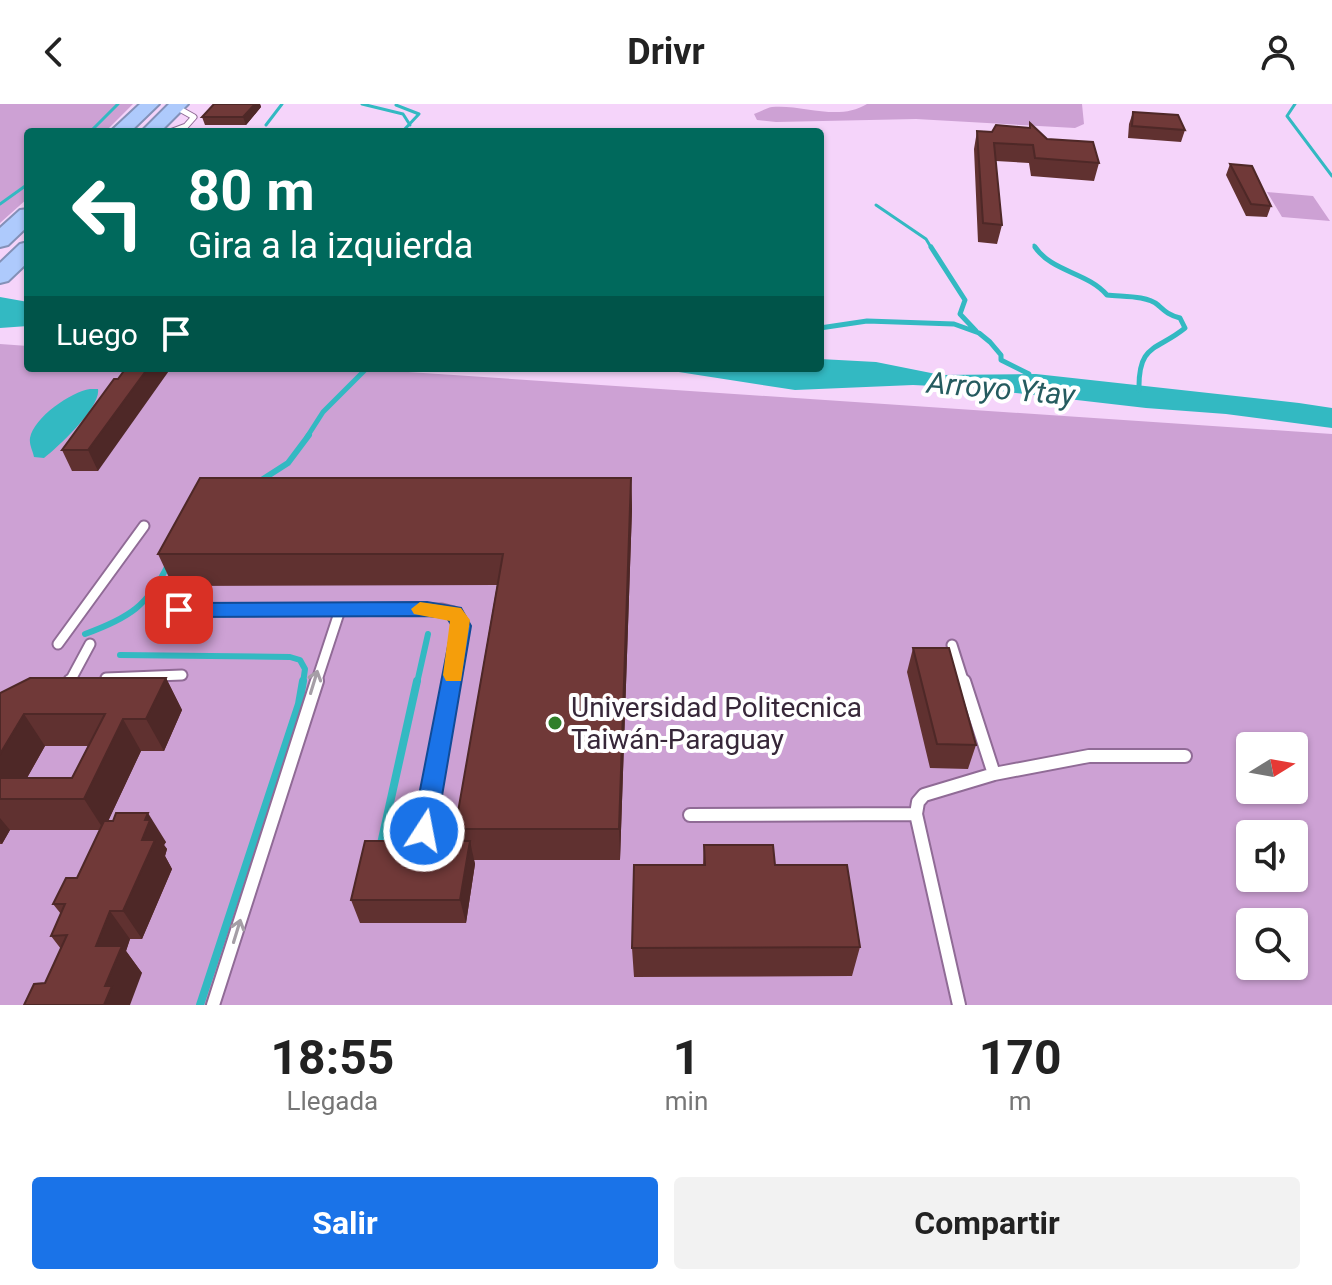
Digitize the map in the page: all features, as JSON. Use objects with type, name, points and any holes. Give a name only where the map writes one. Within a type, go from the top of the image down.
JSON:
[{"type":"highway","points":[[123,128],[150,104]]},
{"type":"highway","points":[[154,128],[178,105]]},
{"type":"highway","points":[[0,240],[24,219]]},
{"type":"highway","points":[[0,276],[24,253]]},
{"type":"lane","points":[[178,105],[194,117],[181,128]]},
{"type":"lane","points":[[58,644],[144,526]]},
{"type":"lane","points":[[179,610],[442,609],[454,612],[460,620],[455,668],[424,831]]},
{"type":"lane","points":[[213,1005],[340,610]]},
{"type":"lane","points":[[60,693],[71,680],[90,644]]},
{"type":"lane","points":[[952,645],[994,774]]},
{"type":"lane","points":[[71,680],[182,675]]},
{"type":"lane","points":[[959,1005],[916,814],[918,802],[924,795],[994,774],[1089,756],[1185,756]]},
{"type":"lane","points":[[690,815],[916,814]]},
{"type":"shaded area","points":[[0,104],[133,104],[109,128],[24,128],[24,202],[0,223]]},
{"type":"shaded area","points":[[867,104],[1082,104],[1084,124],[1075,128],[916,119],[776,122],[757,120],[754,114],[772,107],[844,112]]},
{"type":"shaded area","points":[[1267,192],[1313,196],[1330,221],[1282,217]]},
{"type":"shaded area","points":[[0,344],[24,346],[24,372],[408,372],[1332,434],[1332,1005],[0,1005]]},
{"type":"water","points":[[0,297],[24,301],[24,326],[0,328]]},
{"type":"water","name":"Arroyo Ytay","points":[[824,359],[876,362],[941,375],[1036,374],[1332,408],[1332,428],[973,388],[913,385],[795,390],[679,372],[824,372]]},
{"type":"water","points":[[90,389],[98,389],[97,397],[86,416],[44,458],[34,457],[30,438],[38,422],[64,400]]},
{"type":"building","points":[[214,104],[255,104],[243,117],[202,117]]},
{"type":"building","points":[[1133,112],[1178,115],[1185,130],[1132,126]]},
{"type":"building","points":[[1030,123],[1047,139],[1093,142],[1099,163],[1035,158],[1033,145],[994,143],[1002,225],[983,223],[977,131],[992,132],[996,125],[1030,128]]},
{"type":"building","points":[[1230,164],[1252,166],[1271,206],[1251,204]]},
{"type":"building","points":[[123,372],[145,372],[88,450],[62,450],[114,379],[118,379]]},
{"type":"building","name":"Universidad Politecnica Taiwán-Paraguay","points":[[200,478],[631,478],[619,829],[455,829],[503,554],[158,554]]},
{"type":"building","points":[[913,648],[949,648],[976,745],[937,744]]},
{"type":"building","points":[[30,678],[166,678],[146,719],[123,719],[84,799],[0,799],[0,778],[72,778],[105,714],[24,714],[0,754],[0,693]]},
{"type":"building","points":[[116,813],[148,813],[145,820],[150,820],[142,840],[155,840],[123,911],[110,911],[96,946],[122,946],[105,986],[112,986],[104,1005],[24,1005],[34,984],[45,983],[67,935],[51,936],[65,904],[53,904],[66,878],[77,878],[104,821],[113,821]]},
{"type":"building","points":[[365,841],[470,841],[460,900],[351,900]]},
{"type":"building","points":[[704,845],[773,845],[775,865],[847,865],[860,947],[632,948],[634,865],[705,865]]},
{"type":"waterway","points":[[94,128],[118,104]]},
{"type":"waterway","points":[[266,125],[282,104]]},
{"type":"waterway","points":[[362,104],[403,114],[409,124]]},
{"type":"waterway","points":[[1295,104],[1287,116],[1332,176]]},
{"type":"waterway","points":[[396,105],[419,114],[409,124]]},
{"type":"waterway","points":[[406,128],[409,124]]},
{"type":"waterway","points":[[0,204],[24,187]]},
{"type":"waterway","points":[[876,205],[926,239],[932,249]]},
{"type":"waterway","points":[[931,247],[965,300],[960,314],[976,331]]},
{"type":"waterway","points":[[1035,247],[1051,262],[1090,281],[1107,295],[1147,300],[1180,318],[1185,328],[1146,356],[1139,390]]},
{"type":"waterway","name":"Arroyo Ytay","points":[[824,327],[867,321],[954,324],[979,333],[1001,355],[1001,360],[1029,374],[1029,380]]},
{"type":"waterway","points":[[307,437],[323,412],[363,372]]},
{"type":"waterway","points":[[260,481],[288,463],[309,435]]},
{"type":"waterway","points":[[85,634],[136,609],[153,590],[169,563]]},
{"type":"waterway","points":[[417,683],[428,634]]},
{"type":"waterway","points":[[120,655],[290,657],[300,660],[305,669],[303,683]]},
{"type":"waterway","points":[[200,1005],[299,704],[303,681]]},
{"type":"waterway","points":[[380,848],[417,681]]},
{"type":"slow traffic","points":[[420,609],[454,612],[460,620],[462,626],[453,675]]},
{"type":"place","name":"Universidad Politecnica Taiwán-Paraguay","points":[[555,723]]},
{"type":"route","points":[[179,610],[442,609],[454,612],[462,626],[424,831]]}]
